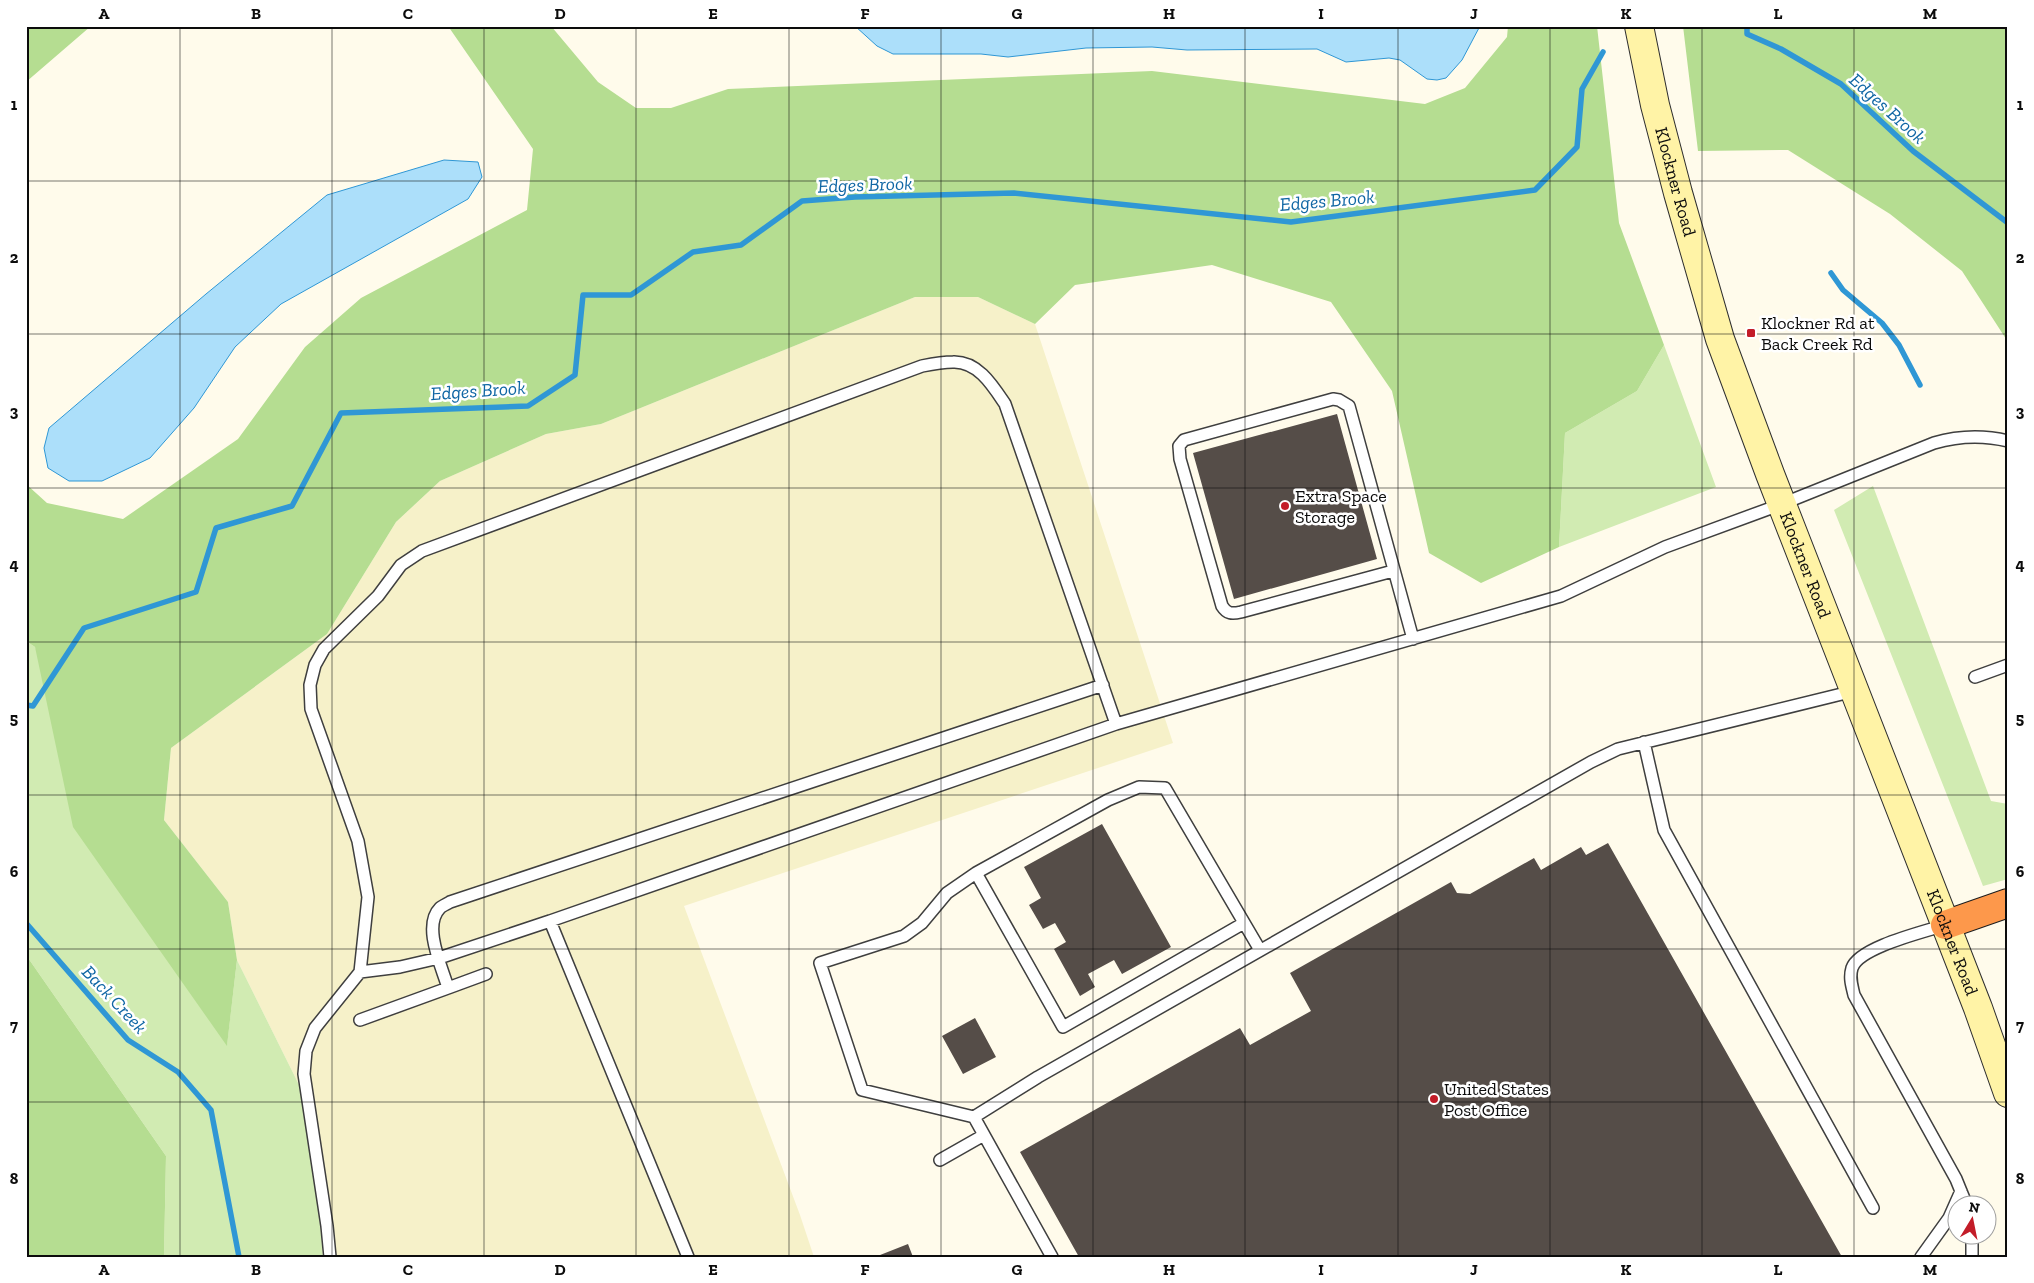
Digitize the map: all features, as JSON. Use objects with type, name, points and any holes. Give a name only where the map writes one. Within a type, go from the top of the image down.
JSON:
[{"type":"highway","points":[[1945,924],[2008,903]]},
{"type":"main road","name":"Klockner Road","points":[[1639,26],[1655,105],[1720,339],[1854,691],[1978,1008],[2008,1093]]},
{"type":"lane","points":[[330,1257],[304,1074],[306,1050],[315,1028],[360,972],[368,897],[358,841],[311,709],[310,685],[314,665],[324,649],[378,596],[401,565],[422,551],[922,366],[955,362],[976,369],[991,383],[1005,404],[1116,724]]},
{"type":"lane","points":[[1393,571],[1232,614],[1226,612],[1220,598],[1180,459],[1179,446],[1184,440],[1333,399],[1349,406],[1412,638]]},
{"type":"lane","points":[[360,972],[400,967],[439,958],[1116,724],[1561,596],[1665,547],[1782,504],[1949,438],[1984,436],[2008,441]]},
{"type":"lane","points":[[1975,678],[2008,665]]},
{"type":"lane","points":[[448,988],[431,932],[434,919],[440,908],[450,902],[1103,686]]},
{"type":"lane","points":[[1260,950],[1164,788],[1138,788],[1108,800],[976,873],[948,893],[922,923],[904,936],[820,963],[862,1090],[974,1117],[1038,1077],[1591,762],[1618,749],[1854,691]]},
{"type":"lane","points":[[1644,742],[1664,830],[1873,1208]]},
{"type":"lane","points":[[976,873],[1063,1027],[1244,923]]},
{"type":"lane","points":[[550,921],[688,1257]]},
{"type":"lane","points":[[1945,924],[1864,955],[1853,966],[1850,980],[1854,995],[1956,1180],[1962,1196]]},
{"type":"lane","points":[[360,1020],[486,974]]},
{"type":"lane","points":[[974,1117],[1052,1257]]},
{"type":"lane","points":[[940,1160],[984,1136]]},
{"type":"lane","points":[[1921,1257],[1949,1218],[1961,1192]]},
{"type":"shaded area","points":[[915,297],[978,297],[1035,324],[1173,743],[684,906],[814,1257],[323,1257],[309,1105],[237,960],[228,902],[164,820],[171,748],[327,634],[396,522],[440,481],[546,434],[601,424]]},
{"type":"green space","points":[[26,26],[91,26],[26,82]]},
{"type":"green space","points":[[448,26],[551,26],[598,82],[636,108],[671,108],[728,89],[1152,71],[1425,104],[1465,88],[1507,37],[1508,26],[1597,26],[1619,223],[1664,345],[1637,391],[1565,433],[1559,547],[1481,583],[1429,553],[1392,391],[1331,302],[1212,265],[1075,285],[1035,324],[978,297],[915,297],[601,424],[546,434],[440,481],[396,522],[327,634],[171,748],[164,820],[228,902],[237,960],[227,1046],[73,827],[35,647],[26,641],[26,484],[47,503],[123,519],[238,439],[305,347],[361,298],[527,210],[533,149]]},
{"type":"green space","points":[[1683,26],[2008,26],[2008,342],[1962,271],[1890,214],[1788,150],[1698,151]]},
{"type":"green space","points":[[1664,345],[1716,487],[1559,547],[1565,433],[1637,391]]},
{"type":"green space","points":[[1873,486],[1991,801],[2008,804],[2008,879],[1983,886],[1834,510]]},
{"type":"green space","points":[[26,641],[35,647],[227,1045],[237,960],[309,1105],[323,1257],[164,1257],[166,1156],[26,955]]},
{"type":"green space","points":[[26,955],[166,1156],[164,1257],[26,1257]]},
{"type":"water","points":[[855,26],[1480,26],[1462,60],[1446,78],[1437,80],[1427,79],[1400,60],[1389,58],[1346,62],[1317,49],[1187,50],[1152,47],[1086,48],[1008,57],[981,54],[893,54],[877,46]]},
{"type":"water","points":[[444,160],[478,162],[482,177],[468,199],[281,304],[235,347],[194,408],[150,458],[102,481],[69,481],[48,468],[44,448],[49,428],[206,294],[327,195]]},
{"type":"building","name":"Extra Space Storage","points":[[1337,414],[1377,559],[1234,599],[1193,453]]},
{"type":"building","points":[[1102,824],[1171,947],[1122,974],[1114,960],[1088,974],[1095,987],[1080,996],[1054,949],[1066,942],[1055,923],[1043,929],[1029,905],[1041,898],[1024,867]]},
{"type":"building","name":"United States Post Office","points":[[1608,843],[1842,1257],[1079,1257],[1020,1152],[1240,1028],[1250,1045],[1311,1011],[1290,973],[1451,882],[1457,893],[1470,894],[1534,858],[1541,870],[1581,847],[1586,855]]},
{"type":"building","points":[[975,1018],[996,1057],[963,1074],[942,1036]]},
{"type":"building","points":[[908,1244],[913,1257],[875,1257]]},
{"type":"waterway","name":"Edges Brook","points":[[1747,26],[1747,34],[1781,49],[1841,84],[1913,151],[2008,223]]},
{"type":"waterway","name":"Edges Brook","points":[[26,705],[33,706],[84,628],[196,592],[216,528],[292,506],[341,413],[528,406],[575,375],[583,295],[631,295],[693,252],[741,245],[802,201],[855,197],[1014,193],[1291,222],[1535,190],[1577,147],[1582,89],[1603,52]]},
{"type":"waterway","points":[[1831,273],[1843,290],[1882,323],[1899,345],[1920,385]]},
{"type":"waterway","name":"Back Creek","points":[[26,923],[128,1040],[178,1072],[211,1110],[239,1257]]},
{"type":"place","name":"Klockner Rd at Back Creek Rd","points":[[1751,333]]},
{"type":"place","name":"Extra Space Storage","points":[[1285,506]]},
{"type":"place","name":"United States Post Office","points":[[1434,1099]]}]
